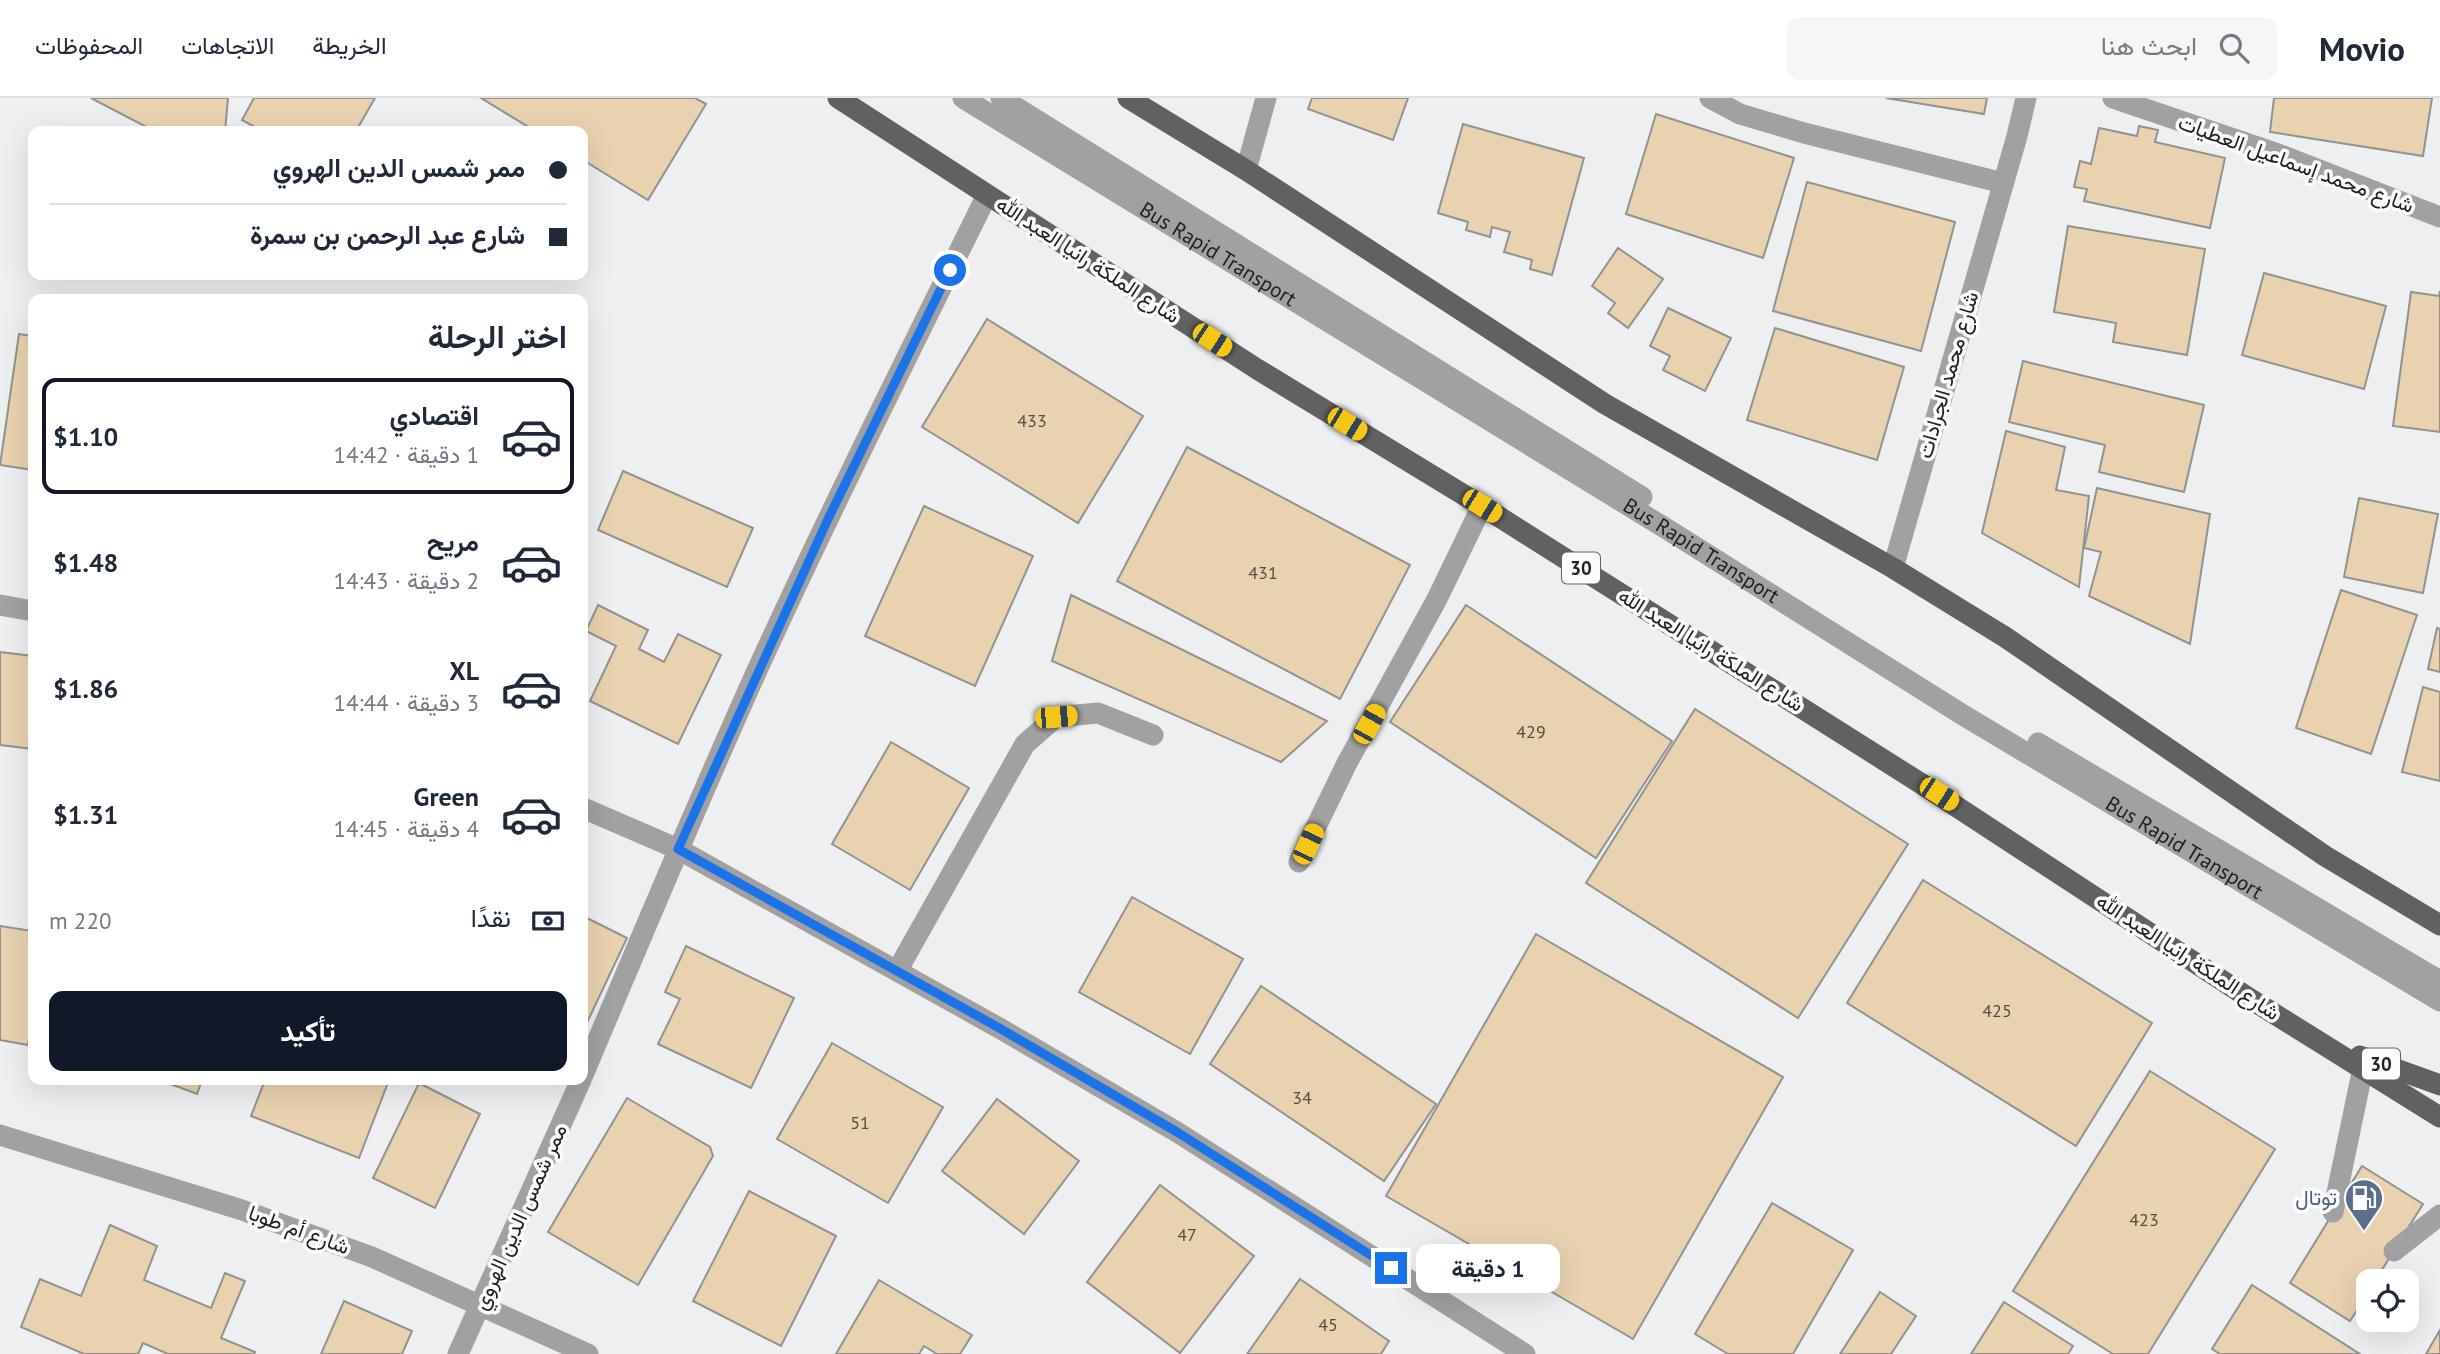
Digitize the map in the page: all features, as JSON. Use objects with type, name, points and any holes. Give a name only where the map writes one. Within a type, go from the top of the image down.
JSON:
[{"type":"main road","name":"شارع الملكة رانيا العبد الله","points":[[838,98],[1257,369],[1482,506],[1925,786],[2252,1000],[2440,1116]]},
{"type":"main road","points":[[1128,98],[1246,170],[1605,404],[1893,568],[2017,645],[2325,856],[2440,925]]},
{"type":"main road","name":"30","points":[[2322,1043],[2440,1085]]},
{"type":"street","name":"Bus Rapid Transport","points":[[963,98],[1670,531],[1963,715],[2440,1001]]},
{"type":"street","name":"Bus Rapid Transport","points":[[1001,98],[1970,703],[2440,981]]},
{"type":"street","points":[[1246,170],[1266,98]]},
{"type":"street","points":[[1710,98],[1740,114],[1804,133],[2003,183]]},
{"type":"street","name":"شارع محمد الجرادات","points":[[1893,568],[2026,98]]},
{"type":"street","name":"شارع محمد إسماعيل العطيات","points":[[2113,98],[2278,154],[2440,217]]},
{"type":"street","points":[[588,1062],[678,849],[760,666],[851,469],[987,194]]},
{"type":"street","points":[[1300,862],[1347,763],[1437,599],[1482,506]]},
{"type":"street","points":[[0,605],[28,610]]},
{"type":"street","points":[[897,971],[1025,744],[1056,717],[1098,713],[1153,735]]},
{"type":"street","points":[[588,810],[678,849],[1177,1132],[1525,1354]]},
{"type":"street","points":[[2333,1213],[2362,1068]]},
{"type":"street","name":"ممر شمس الدين الهروي","points":[[458,1354],[578,1085]]},
{"type":"street","name":"شارع أم طوبا","points":[[0,1135],[242,1210],[372,1257],[588,1354]]},
{"type":"street","points":[[2394,1251],[2440,1215]]},
{"type":"building","points":[[91,98],[228,98],[225,126],[144,126]]},
{"type":"building","points":[[254,98],[375,98],[359,126],[253,126],[242,120]]},
{"type":"building","points":[[481,98],[695,98],[706,104],[648,200],[588,163],[588,126],[527,126]]},
{"type":"building","points":[[1312,98],[1408,98],[1393,140],[1308,109]]},
{"type":"building","points":[[1886,98],[1987,98],[1984,114]]},
{"type":"building","points":[[2274,98],[2432,98],[2423,156],[2270,132]]},
{"type":"building","points":[[1656,114],[1794,158],[1763,258],[1626,214]]},
{"type":"building","points":[[1463,124],[1584,158],[1552,275],[1530,269],[1532,260],[1504,252],[1510,232],[1492,227],[1490,237],[1466,230],[1468,222],[1438,213]]},
{"type":"building","points":[[2139,126],[2158,130],[2155,142],[2225,158],[2210,228],[2084,201],[2087,189],[2074,187],[2080,161],[2091,164],[2099,128],[2137,136]]},
{"type":"building","points":[[1807,182],[1955,222],[1921,351],[1773,311]]},
{"type":"building","points":[[2068,226],[2205,249],[2187,355],[2113,342],[2116,323],[2054,312]]},
{"type":"building","points":[[1618,248],[1663,279],[1628,328],[1608,313],[1615,303],[1592,286]]},
{"type":"building","points":[[2264,273],[2386,306],[2364,389],[2242,355]]},
{"type":"building","points":[[2440,291],[2440,432],[2393,426],[2411,292],[2439,296]]},
{"type":"building","points":[[1668,308],[1731,338],[1705,391],[1663,370],[1670,356],[1650,346]]},
{"type":"building","points":[[987,319],[1143,416],[1078,523],[922,427]]},
{"type":"building","points":[[1775,328],[1904,367],[1877,460],[1747,420]]},
{"type":"building","points":[[19,334],[28,335],[28,469],[0,465]]},
{"type":"building","points":[[2023,361],[2204,405],[2184,492],[2099,472],[2105,445],[2009,422]]},
{"type":"building","points":[[2006,431],[2065,447],[2056,490],[2089,496],[2079,587],[1982,533]]},
{"type":"building","points":[[1187,447],[1410,565],[1340,699],[1117,581]]},
{"type":"building","points":[[623,471],[753,528],[727,587],[598,530]]},
{"type":"building","points":[[2097,488],[2210,514],[2190,644],[2089,596],[2101,552],[2084,548]]},
{"type":"building","points":[[2359,498],[2438,514],[2423,593],[2344,577]]},
{"type":"building","points":[[924,506],[1033,556],[975,686],[865,636]]},
{"type":"building","points":[[2341,590],[2417,615],[2371,754],[2296,728]]},
{"type":"building","points":[[1071,595],[1327,721],[1281,762],[1052,661]]},
{"type":"building","points":[[598,605],[648,630],[639,649],[664,662],[678,634],[721,655],[678,744],[590,701],[616,646],[588,632]]},
{"type":"building","points":[[1466,605],[1672,741],[1596,858],[1390,722]]},
{"type":"building","points":[[2437,628],[2440,629],[2440,672],[2428,669]]},
{"type":"building","points":[[0,652],[28,655],[28,748],[0,745]]},
{"type":"building","points":[[2423,687],[2440,692],[2440,781],[2402,772]]},
{"type":"building","points":[[1695,709],[1908,844],[1798,1018],[1586,883]]},
{"type":"building","points":[[891,742],[969,788],[910,890],[832,844]]},
{"type":"building","points":[[1923,880],[2152,1023],[2076,1146],[1847,1003]]},
{"type":"building","points":[[1132,897],[1243,959],[1190,1054],[1079,992]]},
{"type":"building","points":[[588,918],[627,938],[588,1020]]},
{"type":"building","points":[[0,926],[28,930],[28,1045],[0,1040]]},
{"type":"building","points":[[1536,934],[1783,1077],[1633,1339],[1386,1196]]},
{"type":"building","points":[[686,946],[794,998],[751,1088],[658,1044],[680,999],[665,992]]},
{"type":"building","points":[[1261,986],[1436,1104],[1384,1181],[1210,1064]]},
{"type":"building","points":[[832,1043],[943,1107],[888,1203],[777,1139]]},
{"type":"building","points":[[2150,1071],[2275,1149],[2148,1354],[2113,1354],[2013,1291]]},
{"type":"building","points":[[173,1085],[200,1085],[197,1094]]},
{"type":"building","points":[[263,1085],[387,1085],[359,1158],[251,1116]]},
{"type":"building","points":[[418,1085],[480,1114],[435,1208],[373,1178]]},
{"type":"building","points":[[627,1098],[710,1147],[713,1156],[638,1285],[548,1232]]},
{"type":"building","points":[[997,1099],[1079,1161],[1024,1234],[942,1171]]},
{"type":"building","name":"توتال","points":[[2362,1166],[2423,1204],[2382,1269],[2356,1269],[2356,1312],[2350,1321],[2290,1283]]},
{"type":"building","points":[[1160,1185],[1254,1256],[1180,1353],[1087,1282]]},
{"type":"building","points":[[749,1191],[836,1236],[781,1346],[693,1301]]},
{"type":"building","points":[[1772,1203],[1853,1250],[1793,1354],[1728,1354],[1695,1334]]},
{"type":"building","points":[[110,1225],[157,1246],[144,1280],[211,1308],[225,1273],[245,1281],[221,1338],[255,1352],[254,1354],[168,1354],[143,1343],[138,1354],[84,1354],[21,1327],[40,1279],[81,1296]]},
{"type":"building","points":[[1300,1279],[1389,1341],[1381,1354],[1247,1354]]},
{"type":"building","points":[[879,1280],[972,1335],[960,1354],[937,1354],[924,1346],[919,1354],[836,1354]]},
{"type":"building","points":[[2252,1285],[2360,1354],[2220,1354],[2212,1349]]},
{"type":"building","points":[[1880,1292],[1916,1316],[1891,1354],[1840,1354]]},
{"type":"building","points":[[344,1301],[412,1331],[402,1354],[321,1354]]},
{"type":"building","points":[[2004,1302],[2073,1346],[2068,1354],[1971,1354]]},
{"type":"building","points":[[2440,1330],[2440,1354],[2426,1354]]},
{"type":"place","name":"توتال","points":[[2364,1232]]},
{"type":"route","points":[[950,270],[828,519],[678,849],[1001,1029],[1177,1132],[1391,1268]]}]
